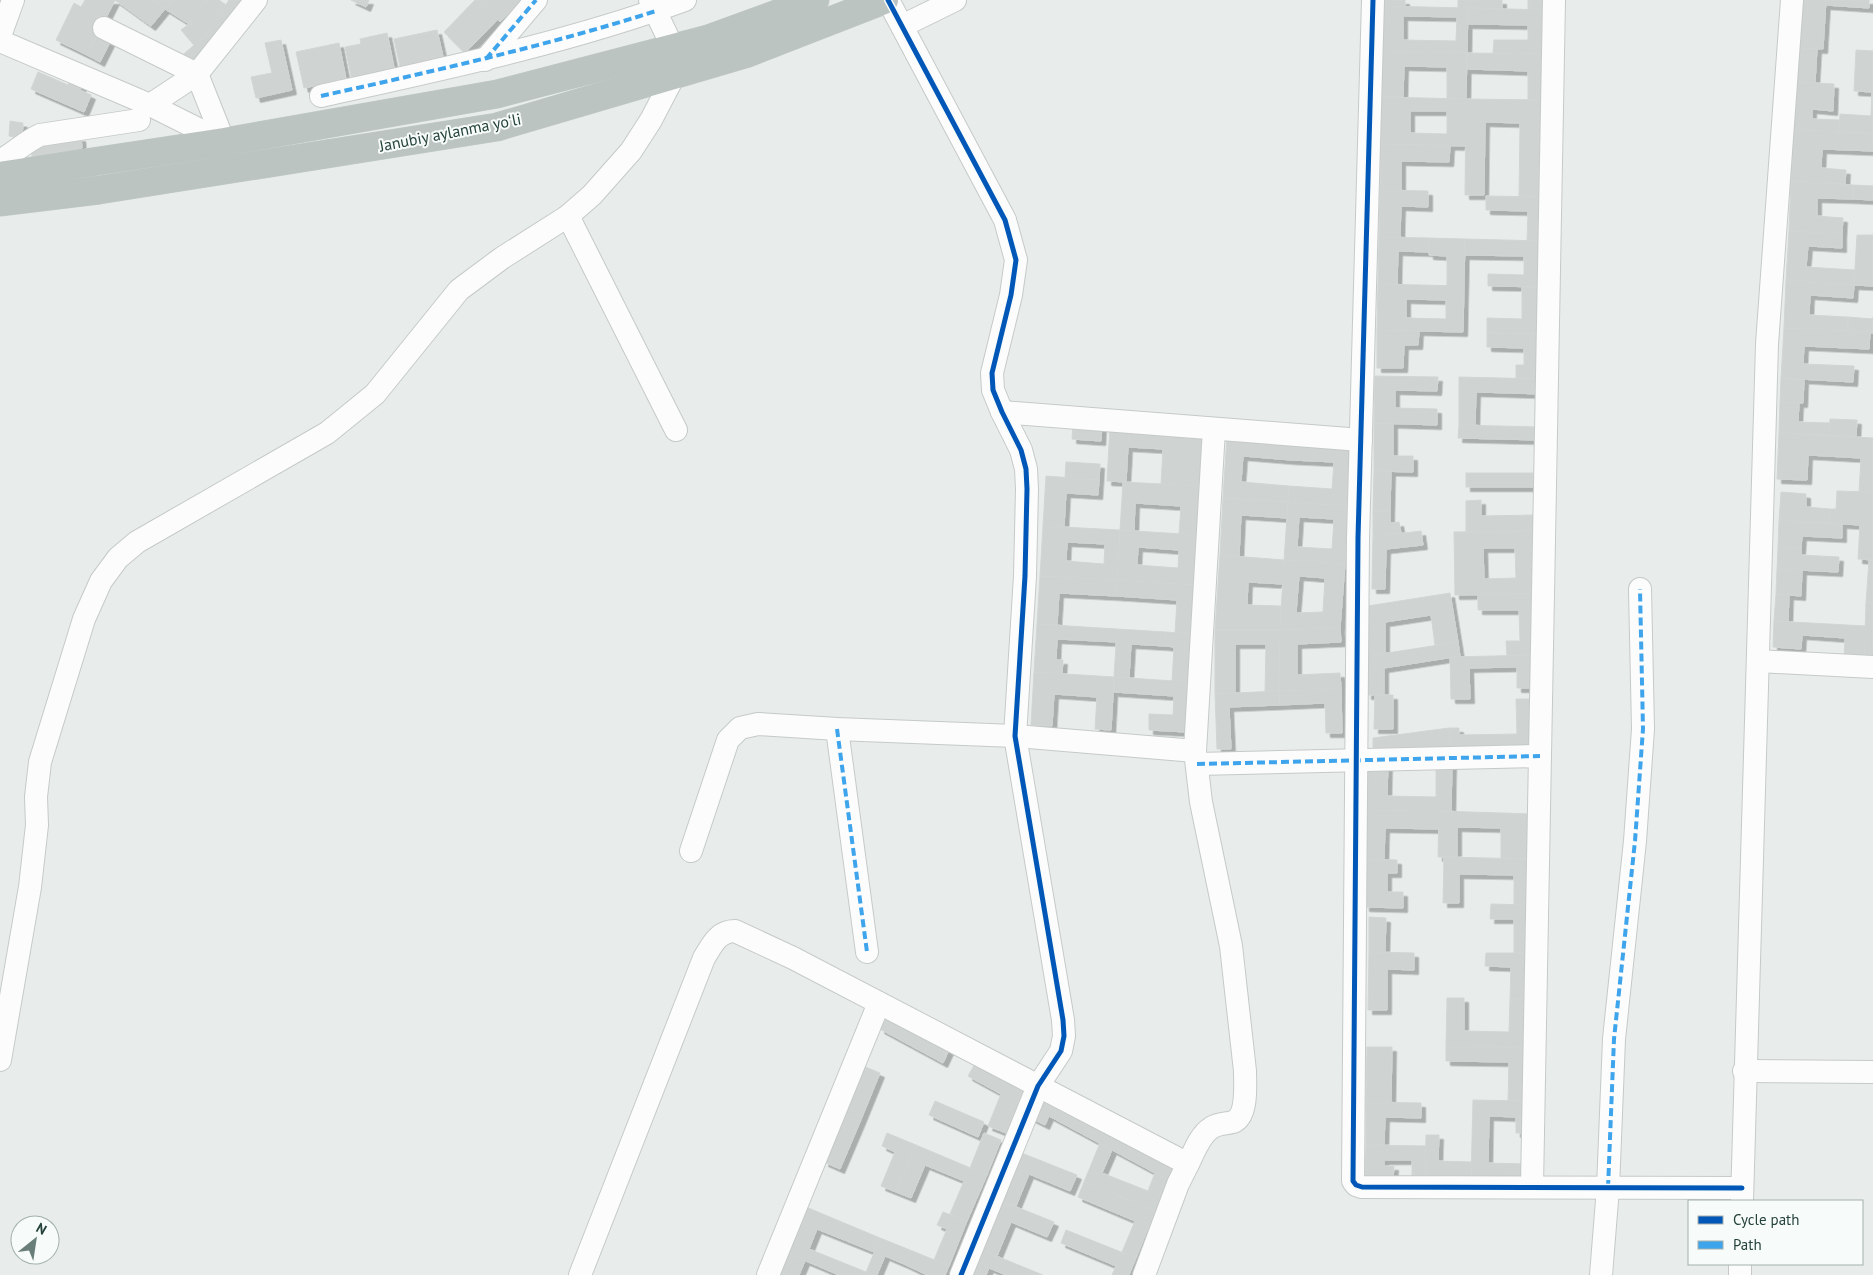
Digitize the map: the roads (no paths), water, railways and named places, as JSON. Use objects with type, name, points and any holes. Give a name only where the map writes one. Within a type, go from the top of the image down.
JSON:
[{"type":"highway","name":"Janubiy aylanma yoʻli","points":[[0,202],[99,190],[497,127],[674,61],[708,39],[815,0]]},
{"type":"highway","name":"Janubiy aylanma yoʻli","points":[[5,171],[224,142],[674,61],[748,53],[886,0]]},
{"type":"street","points":[[0,36],[13,0]]},
{"type":"street","points":[[5,171],[15,152],[28,141],[40,135],[145,113],[197,74],[256,0]]},
{"type":"street","points":[[485,60],[536,0]]},
{"type":"street","points":[[321,96],[485,60],[616,24],[653,5],[685,0]]},
{"type":"street","points":[[886,0],[902,26],[1005,220],[1016,260],[1011,295],[992,373],[993,390],[1021,450],[1026,469],[1025,576],[1015,736],[1063,1020],[1064,1036],[1061,1051],[1038,1086],[961,1275]]},
{"type":"street","points":[[902,26],[955,0]]},
{"type":"street","points":[[1373,0],[1358,538],[1353,1181],[1356,1185],[1362,1187],[1532,1186],[1742,1195],[1744,1071],[1767,344],[1792,0]]},
{"type":"street","points":[[1532,1186],[1554,0]]},
{"type":"street","points":[[0,1060],[30,887],[37,825],[36,797],[40,762],[84,619],[101,581],[118,558],[137,542],[327,433],[375,394],[459,290],[502,258],[568,216],[592,195],[631,152],[651,120],[674,61],[653,5]]},
{"type":"street","points":[[104,28],[197,74],[224,142]]},
{"type":"street","points":[[0,40],[145,113],[224,142]]},
{"type":"street","points":[[568,216],[676,430]]},
{"type":"street","points":[[1002,412],[1361,440]]},
{"type":"street","points":[[1144,1275],[1178,1184],[1202,1138],[1210,1128],[1238,1119],[1242,1114],[1245,1092],[1245,1071],[1231,946],[1204,819],[1196,757],[1214,429]]},
{"type":"street","points":[[1601,1275],[1608,1188],[1614,1039],[1635,840],[1643,729],[1640,589]]},
{"type":"street","points":[[1758,661],[1873,667]]},
{"type":"street","points":[[691,851],[728,740],[740,728],[758,724],[1015,736],[1196,757],[1356,760],[1540,756]]},
{"type":"street","points":[[837,729],[867,952]]},
{"type":"street","points":[[582,1275],[704,958],[715,940],[727,931],[735,931],[793,958],[1188,1164]]},
{"type":"street","points":[[768,1275],[878,1003]]},
{"type":"street","points":[[1744,1071],[1873,1072]]}]
